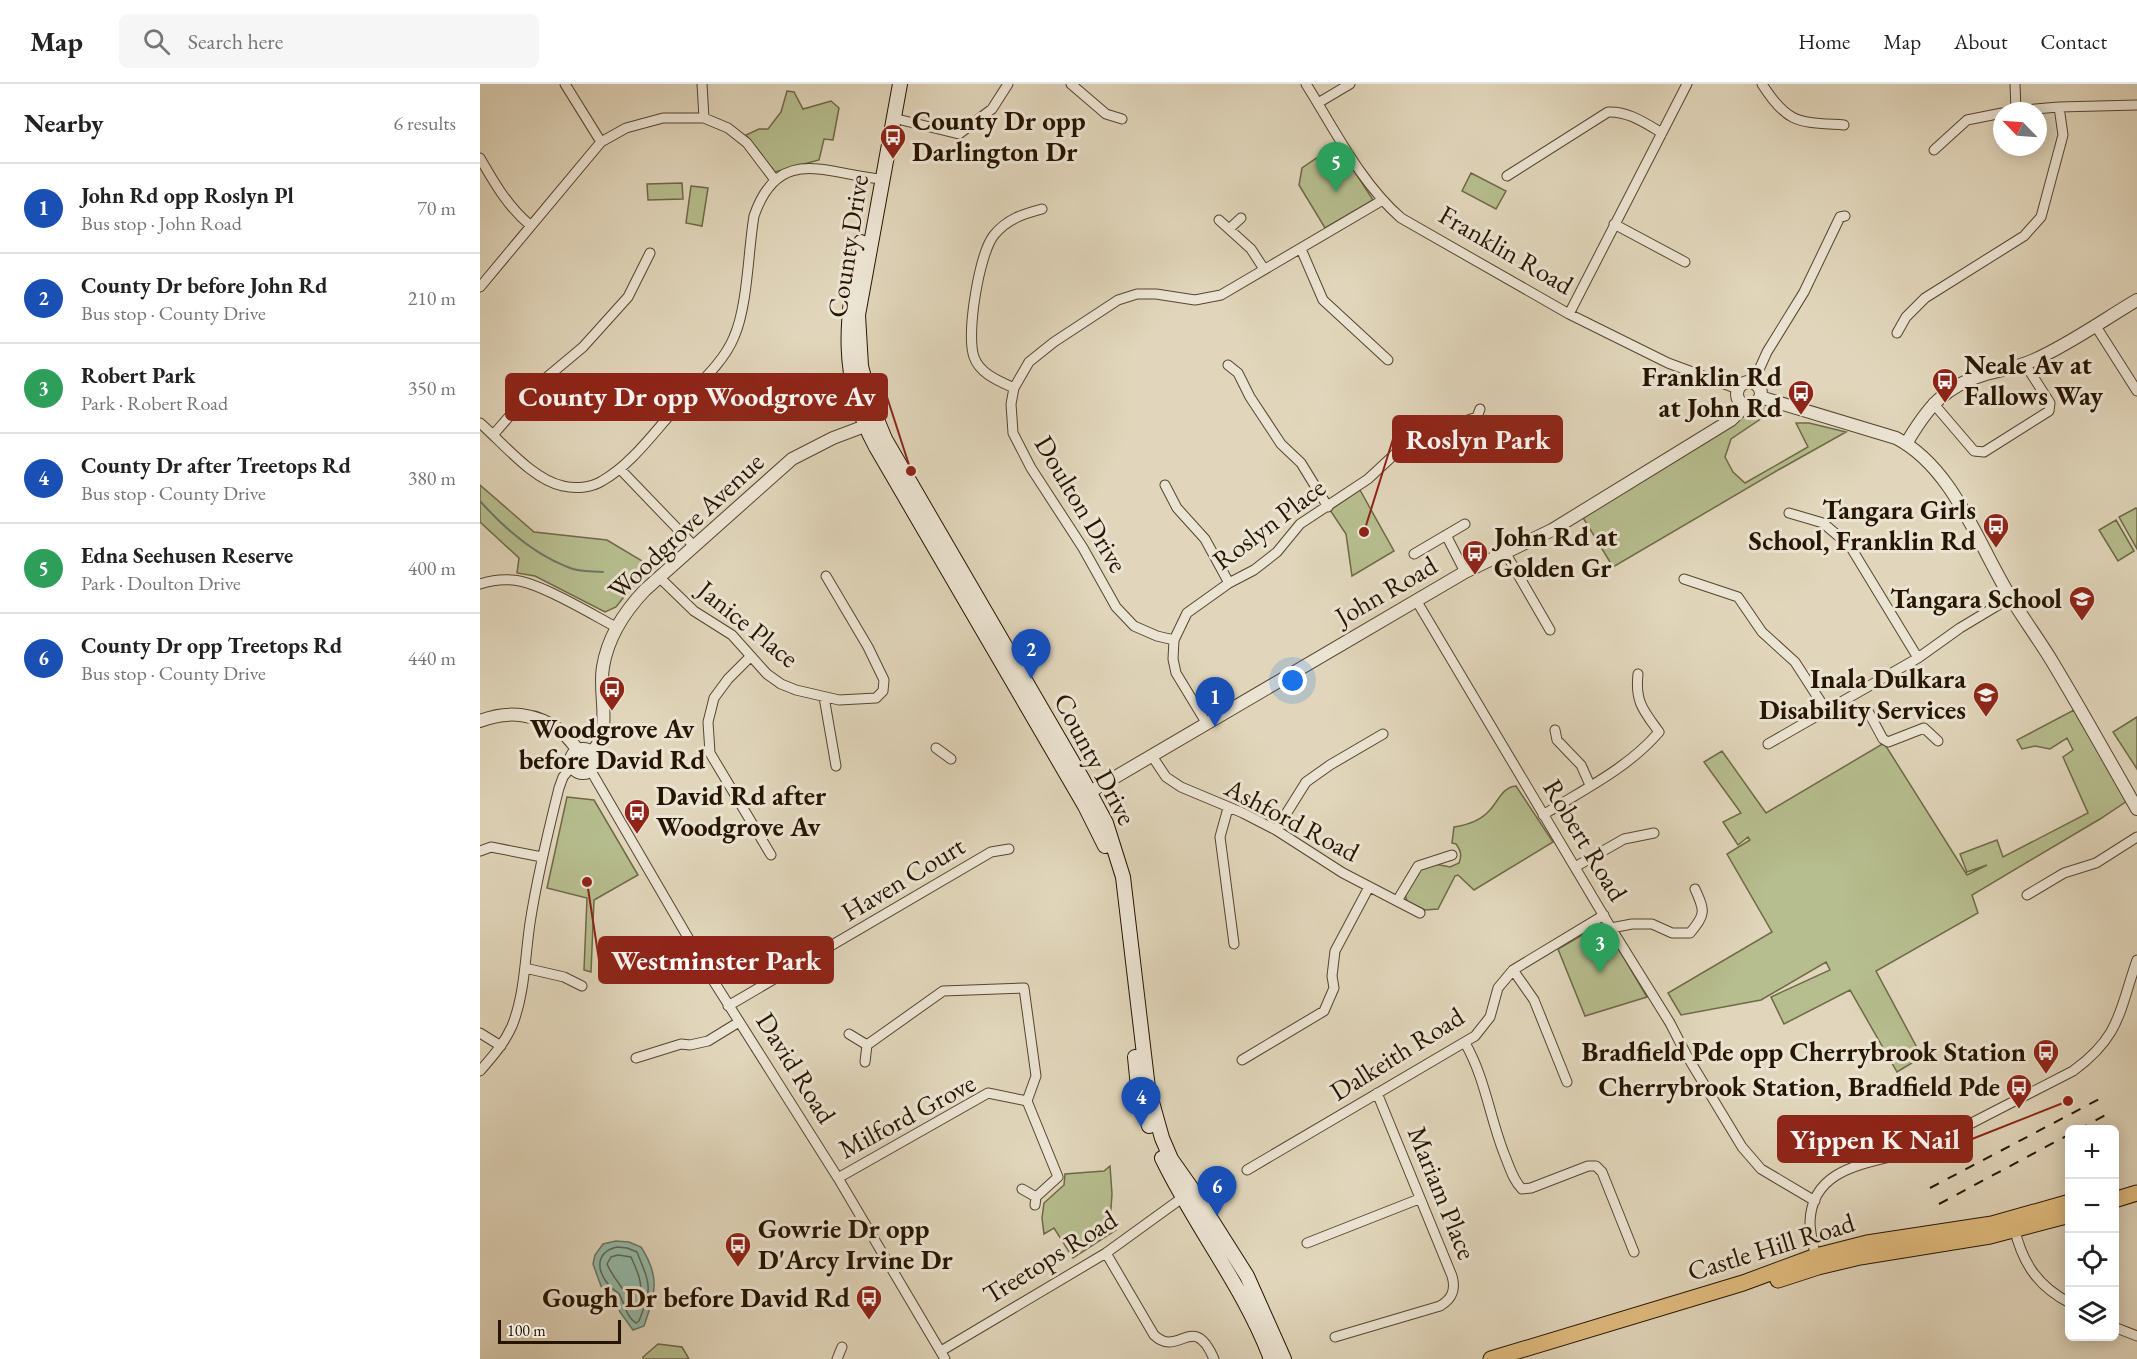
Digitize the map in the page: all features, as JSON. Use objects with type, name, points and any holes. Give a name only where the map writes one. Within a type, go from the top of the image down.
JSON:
[{"type":"main road","name":"County Drive","points":[[877,178],[891,84]]},
{"type":"main road","name":"County Drive","points":[[900,84],[850,303],[849,368],[854,393],[1085,795],[1106,823],[1123,877],[1141,1040],[1153,1112],[1171,1159],[1247,1276],[1284,1359]]},
{"type":"main road","name":"County Drive","points":[[1085,795],[1107,852],[1114,879],[1120,914],[1138,1087],[1144,1115],[1182,1198],[1244,1298],[1270,1359]]},
{"type":"main road","points":[[2119,1189],[2137,1185]]},
{"type":"main road","points":[[2119,1199],[2137,1193]]},
{"type":"main road","name":"Castle Hill Road","points":[[2014,1224],[2065,1204]]},
{"type":"main road","name":"Castle Hill Road","points":[[1526,1359],[1876,1242],[2065,1216]]},
{"type":"main road","name":"Castle Hill Road","points":[[1491,1359],[1817,1261]]},
{"type":"street","points":[[565,84],[601,142]]},
{"type":"street","points":[[702,84],[704,118]]},
{"type":"street","points":[[893,118],[960,134],[992,109],[1008,84]]},
{"type":"street","points":[[1071,84],[1106,114],[1122,119]]},
{"type":"street","name":"Franklin Road","points":[[1306,84],[1382,201],[1401,218],[1569,314],[1668,363],[1738,389]]},
{"type":"street","points":[[1318,103],[1350,84]]},
{"type":"street","points":[[1569,314],[1688,84]]},
{"type":"street","points":[[1762,84],[1776,107],[1801,122],[1844,125]]},
{"type":"street","points":[[2015,84],[2015,102]]},
{"type":"street","points":[[2047,108],[2137,105]]},
{"type":"street","points":[[1897,333],[1906,317],[1924,298],[2024,236],[2041,217],[2063,135],[2059,107]]},
{"type":"street","points":[[1507,176],[1608,112],[1618,111],[1634,117],[1662,133]]},
{"type":"street","points":[[1934,150],[1967,120],[1993,115]]},
{"type":"street","points":[[480,287],[601,142],[626,128],[663,118],[704,118],[728,128],[747,143],[775,180]]},
{"type":"street","points":[[480,159],[503,198],[516,214],[531,226]]},
{"type":"street","points":[[480,423],[550,483],[564,487],[583,488],[601,482],[620,469],[712,369],[734,339],[742,311],[754,216],[763,194],[775,180],[795,171],[813,167],[877,178]]},
{"type":"street","name":"Doulton Drive","points":[[1173,640],[1134,626],[1116,607],[1083,548],[1031,468],[1013,433],[1011,404],[1014,388],[1029,362],[1054,342],[1118,300],[1137,294],[1156,294],[1195,300],[1221,295],[1382,201]]},
{"type":"street","points":[[1014,388],[987,375],[974,359],[971,330],[983,259],[994,235],[1019,215],[1042,209]]},
{"type":"street","points":[[1753,383],[1767,352],[1804,292],[1840,217],[1845,216]]},
{"type":"street","points":[[1229,229],[1241,218]]},
{"type":"street","points":[[1219,220],[1251,249],[1264,269]]},
{"type":"street","points":[[1614,224],[1685,262]]},
{"type":"street","points":[[1301,249],[1323,300],[1388,360]]},
{"type":"street","points":[[493,435],[534,388],[583,346],[628,297],[650,253]]},
{"type":"street","points":[[1906,444],[1933,403],[1952,388],[1966,381],[2025,364],[2137,300]]},
{"type":"street","points":[[2095,325],[2137,391]]},
{"type":"street","points":[[1933,403],[1974,451],[1984,452],[2049,411],[2051,407],[2025,364]]},
{"type":"street","points":[[1228,365],[1238,373],[1250,397],[1281,444],[1301,463],[1328,507]]},
{"type":"street","points":[[1753,383],[1758,387],[1761,397],[1756,404],[1745,406],[1738,401],[1738,389],[1742,384],[1753,383]]},
{"type":"street","points":[[1761,397],[1887,435],[1906,444],[1922,456],[1948,487],[2010,598],[2053,663],[2137,809]]},
{"type":"street","name":"John Road","points":[[1085,795],[1465,572],[1552,530],[1731,420],[1745,406]]},
{"type":"street","name":"Roslyn Place","points":[[1173,640],[1187,613],[1228,583],[1254,570],[1277,552],[1300,524],[1368,479],[1410,440],[1477,417],[1480,409]]},
{"type":"street","name":"Woodgrove Avenue","points":[[592,752],[601,739],[604,729],[601,685],[603,668],[616,627],[633,602],[792,459],[833,438],[871,423]]},
{"type":"street","points":[[620,469],[694,546]]},
{"type":"street","points":[[1165,485],[1177,508],[1205,539],[1228,583]]},
{"type":"street","points":[[1789,513],[1823,523],[1850,546],[1918,658]]},
{"type":"street","points":[[1414,554],[1465,524]]},
{"type":"street","points":[[1446,535],[1465,572]]},
{"type":"street","points":[[1505,552],[1550,630]]},
{"type":"street","name":"Janice Place","points":[[659,577],[694,611],[732,635],[767,674],[781,684],[839,700],[876,698],[883,691],[884,680],[868,647],[826,576]]},
{"type":"street","points":[[1684,579],[1738,597],[1762,632],[1795,662],[1826,710]]},
{"type":"street","points":[[480,584],[512,580],[532,585],[616,627]]},
{"type":"street","points":[[1768,744],[1918,658],[1960,628],[2010,598]]},
{"type":"street","name":"Robert Road","points":[[1416,600],[1543,815],[1670,1023],[1687,1056],[1752,1160],[1772,1177],[1815,1201]]},
{"type":"street","points":[[1173,640],[1176,673],[1207,724]]},
{"type":"street","points":[[751,656],[728,679],[714,698],[708,722],[710,753],[771,855]]},
{"type":"street","points":[[1543,815],[1590,785],[1610,776],[1659,732],[1641,705],[1636,692],[1638,674]]},
{"type":"street","points":[[824,697],[836,766]]},
{"type":"street","points":[[1868,711],[1883,739],[1888,742],[1924,728],[1938,741]]},
{"type":"street","points":[[480,721],[495,715],[510,714],[532,717],[564,733],[578,750]]},
{"type":"street","points":[[1556,730],[1557,740],[1581,765],[1590,785]]},
{"type":"street","points":[[1276,830],[1306,782],[1383,734]]},
{"type":"street","points":[[936,748],[951,759]]},
{"type":"street","points":[[585,749],[592,752],[596,759],[591,771],[580,773],[572,766],[571,759],[578,750],[585,749]]},
{"type":"street","name":"Ashford Road","points":[[1152,756],[1166,777],[1174,783],[1193,794],[1276,830],[1321,860],[1420,913]]},
{"type":"street","points":[[480,1071],[501,1046],[512,1025],[525,968],[542,857],[559,788],[563,777],[572,766]]},
{"type":"street","name":"David Road","points":[[591,771],[728,1006],[838,1178],[943,1355]]},
{"type":"street","points":[[1228,808],[1220,837],[1234,944]]},
{"type":"street","points":[[1575,867],[1624,839],[1654,833]]},
{"type":"street","points":[[2026,895],[2064,873],[2096,863],[2137,837]]},
{"type":"street","points":[[480,851],[491,848],[542,857]]},
{"type":"street","name":"Haven Court","points":[[728,1006],[991,852],[1009,849]]},
{"type":"street","points":[[1397,901],[1418,866],[1452,855]]},
{"type":"street","points":[[1242,1060],[1324,1011],[1334,988],[1332,976],[1335,951],[1370,887]]},
{"type":"street","points":[[1611,928],[1632,924],[1652,924],[1672,933],[1690,933],[1702,919],[1702,906],[1695,889]]},
{"type":"street","name":"Dalkeith Road","points":[[1247,1170],[1465,1043],[1484,1028],[1490,1017],[1498,988],[1513,970],[1604,915]]},
{"type":"street","points":[[1817,1261],[1810,1223],[1815,1201],[1825,1185],[1842,1171],[1857,1165],[1903,1155],[1927,1146],[2073,1071],[2094,1054],[2112,1032],[2123,1007],[2137,960]]},
{"type":"street","points":[[525,968],[564,977],[582,986]]},
{"type":"street","points":[[1513,970],[1534,1000],[1567,1082]]},
{"type":"street","points":[[865,1062],[867,1045],[943,991],[1024,988],[1036,1076],[1027,1101],[1058,1177],[1035,1201],[1022,1189]]},
{"type":"street","points":[[636,1058],[681,1044],[690,1045],[708,1041],[739,1023]]},
{"type":"street","points":[[480,1033],[501,1046]]},
{"type":"street","points":[[849,1034],[867,1045]]},
{"type":"street","points":[[1465,1043],[1474,1060],[1496,1133],[1515,1182],[1522,1189],[1531,1188],[1588,1166],[1596,1166],[1602,1172],[1634,1252]]},
{"type":"street","name":"Milford Grove","points":[[838,1178],[988,1093],[1027,1101]]},
{"type":"street","name":"Mariam Place","points":[[1335,1337],[1440,1306],[1451,1296],[1454,1286],[1452,1276],[1377,1093]]},
{"type":"street","points":[[1182,1176],[1185,1189],[1182,1198],[1209,1217]]},
{"type":"street","name":"Treetops Road","points":[[943,1355],[1106,1253],[1182,1198]]},
{"type":"street","points":[[1307,1243],[1419,1199]]},
{"type":"street","points":[[2014,1224],[2023,1257],[2037,1279],[2052,1293],[2065,1300]]},
{"type":"street","points":[[1106,1253],[1160,1341],[1170,1344],[1188,1337],[1196,1337],[1205,1341],[1214,1359]]},
{"type":"street","points":[[2119,1329],[2137,1336]]},
{"type":"street","points":[[837,1359],[842,1347]]},
{"type":"shaded area","points":[[787,91],[794,92],[803,109],[831,101],[839,108],[833,140],[824,139],[819,160],[775,172],[746,135],[759,129],[768,129],[781,112]]},
{"type":"shaded area","points":[[1337,144],[1373,200],[1325,228],[1299,185],[1302,168]]},
{"type":"shaded area","points":[[1471,173],[1506,191],[1496,209],[1462,191]]},
{"type":"shaded area","points":[[682,183],[683,199],[648,200],[647,184]]},
{"type":"shaded area","points":[[691,186],[708,188],[702,226],[686,223]]},
{"type":"shaded area","points":[[1765,403],[1774,410],[1731,439],[1725,457],[1733,472],[1745,483],[1808,447],[1796,423],[1809,423],[1846,432],[1613,567],[1582,516]]},
{"type":"shaded area","points":[[480,485],[534,532],[607,540],[654,568],[631,588],[616,607],[605,612],[535,576],[517,573],[519,558],[480,522]]},
{"type":"shaded area","points":[[1360,490],[1394,551],[1352,576],[1346,534],[1330,510]]},
{"type":"shaded area","points":[[2137,509],[2137,549],[2119,517]]},
{"type":"shaded area","points":[[2116,520],[2134,551],[2118,561],[2099,530]]},
{"type":"shaded area","points":[[2074,710],[2127,801],[1972,895],[1978,913],[1876,971],[1922,1057],[1897,1072],[1850,990],[1784,1024],[1771,997],[1830,970],[1826,962],[1761,1000],[1681,1015],[1668,993],[1772,932],[1727,854],[1750,840],[1748,837],[1738,845],[1723,822],[1741,813],[1704,762],[1722,751],[1766,813],[1884,743],[1967,875],[1987,865],[1967,872],[1960,854],[1997,840],[2003,857],[2088,813],[2063,757],[2073,750],[2067,738],[2050,749],[2035,746],[2022,749],[2017,740]]},
{"type":"shaded area","points":[[2137,717],[2137,769],[2113,732]]},
{"type":"shaded area","points":[[1516,786],[1553,842],[1474,890],[1458,875],[1455,876],[1438,909],[1425,910],[1407,901],[1405,895],[1420,869],[1435,864],[1450,867],[1459,863],[1460,851],[1456,844],[1452,843],[1454,827],[1468,824],[1482,817],[1507,789]]},
{"type":"shaded area","points":[[567,797],[594,800],[638,875],[594,900],[591,972],[584,970],[587,898],[547,888]]},
{"type":"shaded area","points":[[1596,927],[1608,931],[1647,997],[1585,1016],[1558,949]]},
{"type":"shaded area","points":[[1110,1166],[1112,1194],[1110,1222],[1116,1230],[1073,1258],[1054,1228],[1044,1234],[1042,1218],[1044,1203],[1064,1185],[1065,1174],[1104,1171]]},
{"type":"shaded area","points":[[658,1344],[682,1347],[689,1359],[643,1359]]},
{"type":"water","points":[[616,1241],[629,1242],[641,1247],[654,1277],[653,1295],[644,1326],[633,1330],[620,1312],[615,1299],[601,1286],[593,1264],[595,1255],[603,1244]]},
{"type":"waterway","points":[[480,501],[510,531],[545,556],[581,571],[603,572]]},
{"type":"railway","points":[[1930,1188],[2103,1097]]},
{"type":"railway","points":[[2087,1125],[2111,1112]]},
{"type":"railway","points":[[1939,1204],[2065,1137]]},
{"type":"place","name":"County Dr opp Darlington Dr","points":[[893,160]]},
{"type":"place","name":"Edna Seehusen Reserve","points":[[1336,192]]},
{"type":"place","name":"Neale Av at Fallows Way","points":[[1945,404]]},
{"type":"place","name":"Franklin Rd at John Rd","points":[[1801,416]]},
{"type":"place","name":"County Dr opp Woodgrove Av","points":[[911,471]]},
{"type":"place","name":"Roslyn Park","points":[[1364,532]]},
{"type":"place","name":"Tangara Girls School, Franklin Rd","points":[[1996,549]]},
{"type":"place","name":"John Rd at Golden Gr","points":[[1475,576]]},
{"type":"place","name":"Tangara School","points":[[2082,622]]},
{"type":"place","name":"County Dr before John Rd","points":[[1031,679]]},
{"type":"place","name":"Woodgrove Av before David Rd","points":[[612,712]]},
{"type":"place","name":"Inala Dulkara Disability Services","points":[[1986,718]]},
{"type":"place","name":"John Rd opp Roslyn Pl","points":[[1215,727]]},
{"type":"place","name":"David Rd after Woodgrove Av","points":[[637,835]]},
{"type":"place","name":"Westminster Park","points":[[587,882]]},
{"type":"place","name":"Robert Park","points":[[1600,973]]},
{"type":"place","name":"Bradfield Pde opp Cherrybrook Station","points":[[2046,1075]]},
{"type":"place","name":"Yippen K Nail","points":[[2068,1101]]},
{"type":"place","name":"Cherrybrook Station, Bradfield Pde","points":[[2019,1110]]},
{"type":"place","name":"County Dr after Treetops Rd","points":[[1141,1127]]},
{"type":"place","name":"County Dr opp Treetops Rd","points":[[1217,1216]]},
{"type":"place","name":"Gowrie Dr opp D'Arcy Irvine Dr","points":[[738,1268]]},
{"type":"place","name":"Gough Dr before David Rd","points":[[869,1321]]}]
